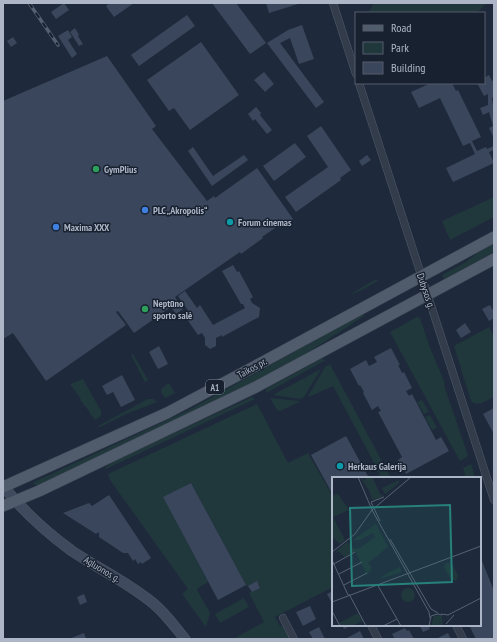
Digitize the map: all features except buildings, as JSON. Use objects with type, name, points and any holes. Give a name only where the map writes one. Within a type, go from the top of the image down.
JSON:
[{"type":"main road","name":"Taikos pr.","points":[[3,486],[167,413],[494,237]]},
{"type":"main road","name":"Taikos pr.","points":[[3,506],[16,502],[256,387],[494,259]]},
{"type":"main road","name":"Agluonos g.","points":[[3,486],[16,502],[56,539],[150,600],[165,614],[185,639]]},
{"type":"street","points":[[332,3],[355,71]]},
{"type":"street","name":"Dubysos g.","points":[[359,84],[421,276],[492,485],[494,500]]},
{"type":"street","points":[[283,618],[294,639]]},
{"type":"street","points":[[372,626],[378,639]]},
{"type":"street","points":[[456,626],[463,639]]},
{"type":"green space","points":[[374,3],[486,3],[478,12],[369,12]]},
{"type":"green space","points":[[494,197],[494,217],[450,240],[442,221]]},
{"type":"green space","points":[[494,242],[494,252],[444,279],[442,275],[466,262]]},
{"type":"green space","points":[[376,279],[378,281],[349,295]]},
{"type":"green space","points":[[363,314],[364,316],[298,359],[253,383],[37,486],[34,484],[34,482],[187,411]]},
{"type":"green space","points":[[417,317],[420,318],[445,384],[444,385],[468,456],[460,461],[390,332]]},
{"type":"green space","points":[[489,327],[494,337],[494,397],[480,404],[476,404],[472,402],[470,398],[454,346]]},
{"type":"green space","points":[[133,354],[148,380],[145,382],[131,355]]},
{"type":"green space","points":[[321,359],[326,360],[266,393],[268,388]]},
{"type":"green space","points":[[330,364],[390,477],[378,477],[380,474],[333,386],[308,396],[325,367]]},
{"type":"green space","points":[[321,369],[304,397],[300,399],[273,395]]},
{"type":"green space","points":[[83,379],[101,411],[101,416],[95,420],[70,384]]},
{"type":"green space","points":[[169,383],[175,393],[165,398],[161,392],[162,388]]},
{"type":"green space","points":[[252,397],[255,399],[106,469],[105,468],[114,461]]},
{"type":"green space","points":[[270,398],[299,402],[280,411],[277,410]]},
{"type":"green space","points":[[148,399],[154,399],[157,402],[126,414],[100,427],[98,426]]},
{"type":"green space","points":[[422,400],[429,412],[424,414],[417,402]]},
{"type":"green space","points":[[257,404],[288,463],[308,453],[332,495],[332,588],[275,617],[280,626],[283,626],[290,639],[233,639],[264,622],[249,593],[260,587],[257,582],[248,586],[246,585],[191,483],[164,498],[208,582],[197,590],[210,613],[206,627],[182,594],[188,589],[110,480],[108,474]]},
{"type":"green space","points":[[430,415],[437,428],[432,430],[425,417]]},
{"type":"green space","points":[[471,464],[475,477],[466,477],[463,468]]},
{"type":"green space","points":[[244,598],[249,607],[220,623],[215,614]]},
{"type":"railway","points":[[29,3],[58,45]]},
{"type":"place","name":"GymPlius","points":[[96,169]]},
{"type":"place","name":"PLC „Akropolis“","points":[[145,210]]},
{"type":"place","name":"Forum cinemas","points":[[230,222]]},
{"type":"place","name":"Maxima XXX","points":[[56,227]]},
{"type":"place","name":"Neptūno sporto salė","points":[[145,309]]},
{"type":"place","name":"Herkaus Galerija","points":[[340,466]]}]
